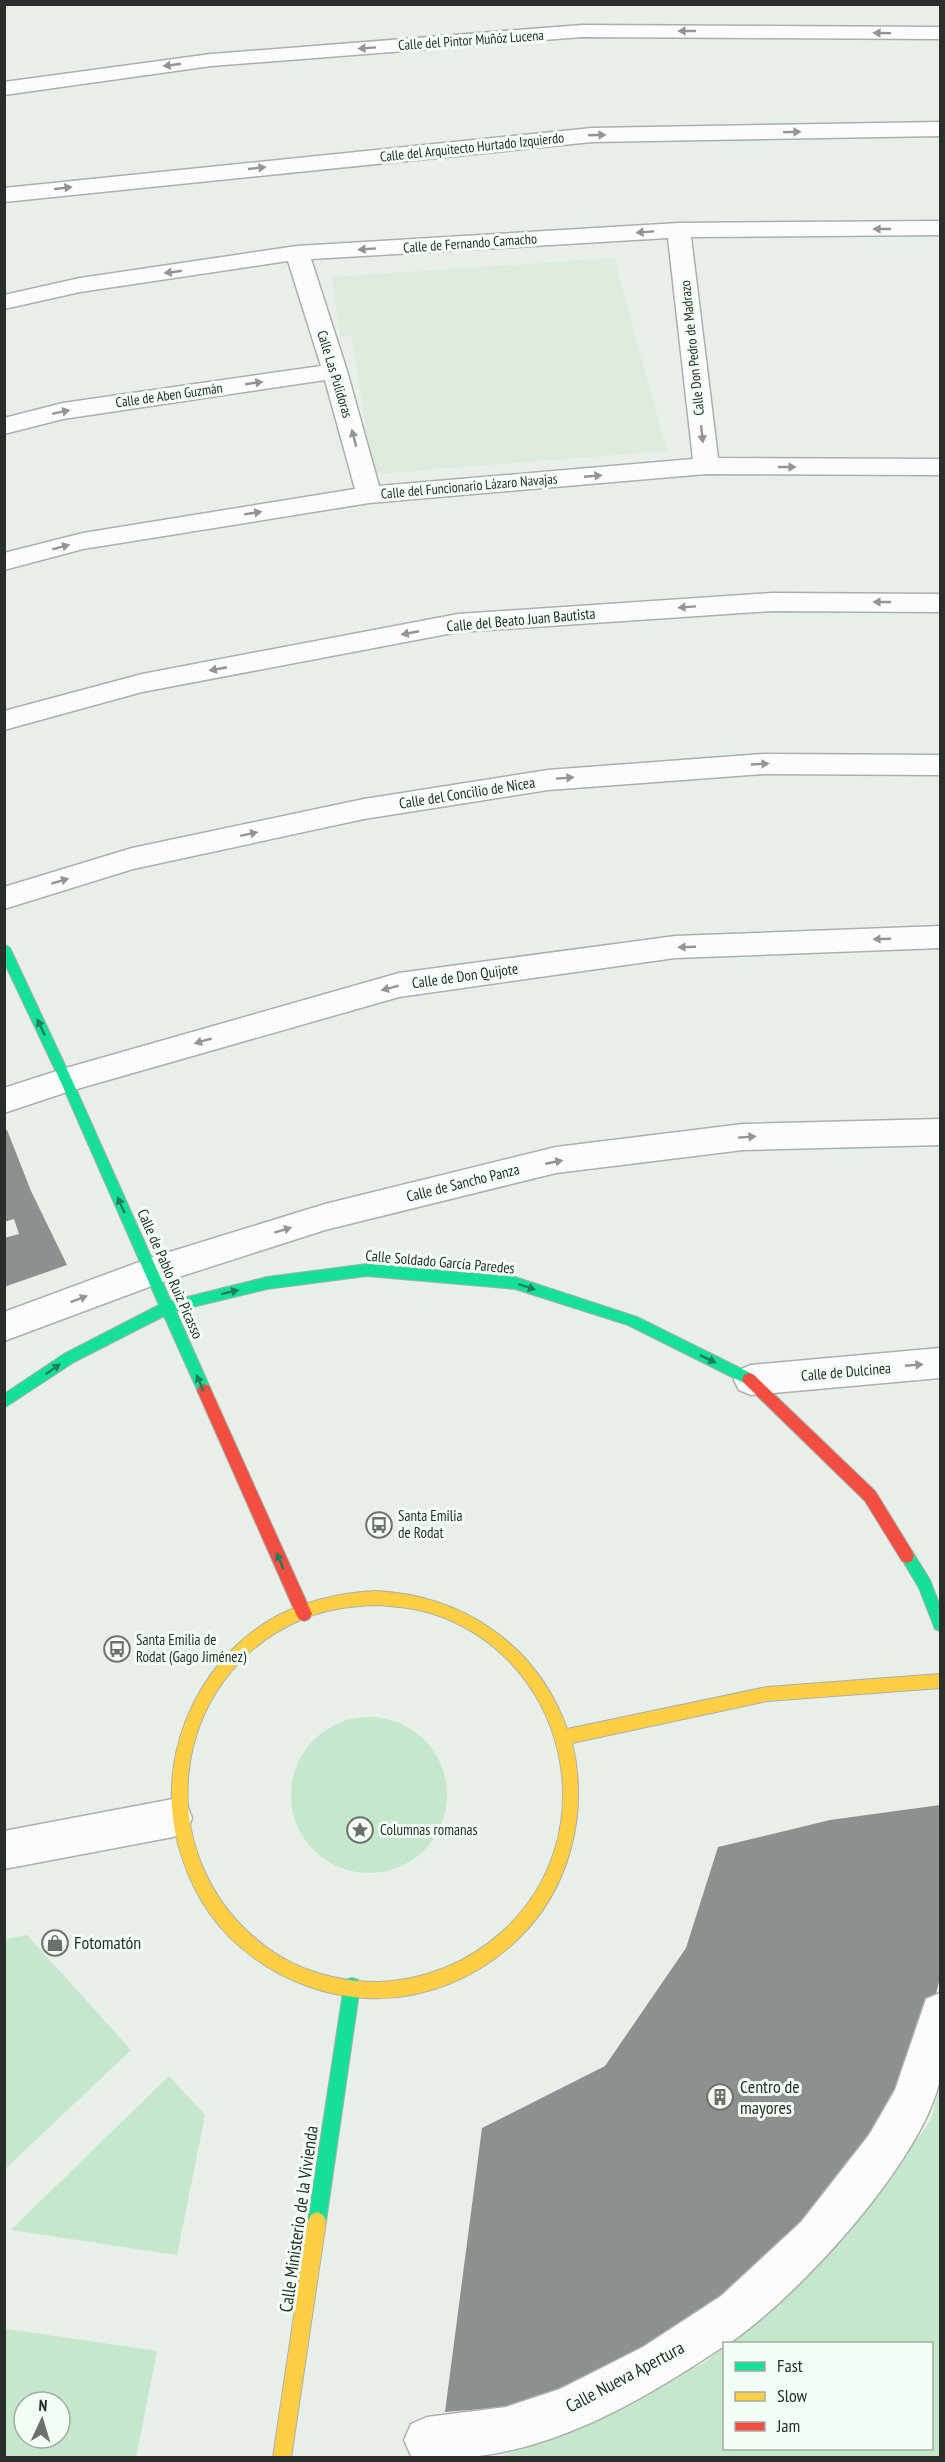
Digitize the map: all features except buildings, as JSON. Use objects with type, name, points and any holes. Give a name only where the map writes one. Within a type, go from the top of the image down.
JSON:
[{"type":"street","name":"Calle del Pintor Muñóz Lucena","points":[[4,90],[211,60],[582,31],[940,33]]},
{"type":"street","name":"Calle del Arquitecto Hurtado Izquierdo","points":[[4,195],[592,135],[940,129]]},
{"type":"street","name":"Calle de Fernando Camacho","points":[[4,302],[80,285],[297,254],[679,230],[940,228]]},
{"type":"street","name":"Calle Don Pedro de Madrazo","points":[[679,230],[706,466]]},
{"type":"street","name":"Calle Las Pulidoras","points":[[297,254],[335,371],[369,495]]},
{"type":"street","name":"Calle de Aben Guzmán","points":[[4,426],[63,411],[335,371]]},
{"type":"street","name":"Calle del Funcionario Lázaro Navajas","points":[[4,562],[83,541],[369,495],[706,466],[940,467]]},
{"type":"street","name":"Calle del Beato Juan Bautista","points":[[4,722],[142,683],[458,623],[772,602],[940,603]]},
{"type":"street","name":"Calle del Concilio de Nicea","points":[[4,898],[132,859],[364,809],[548,780],[763,764],[940,765]]},
{"type":"street","name":"Calle de Don Quijote","points":[[4,1101],[66,1080],[399,985],[675,947],[940,937]]},
{"type":"street","name":"Calle de Pablo Ruiz Picasso","points":[[4,948],[66,1080],[304,1614]]},
{"type":"street","name":"Calle de Sancho Panza","points":[[4,1327],[150,1272],[325,1217],[556,1160],[743,1137],[940,1132]]},
{"type":"street","name":"Calle Soldado García Paredes","points":[[4,1402],[69,1358],[166,1308],[267,1283],[367,1270],[515,1283],[632,1322],[751,1380],[870,1497],[924,1585],[940,1624]]},
{"type":"street","name":"Calle de Dulcinea","points":[[751,1380],[940,1363]]},
{"type":"street","points":[[369,1600],[434,1607],[454,1616],[493,1635],[540,1678],[569,1736],[577,1796],[564,1857],[532,1912],[482,1956],[420,1982],[352,1986],[286,1969],[230,1933],[191,1880],[173,1818],[178,1754],[204,1694],[248,1646],[304,1614],[369,1600]]},
{"type":"street","points":[[569,1736],[767,1694],[940,1681]]},
{"type":"street","points":[[4,1850],[173,1818]]},
{"type":"street","name":"Calle Ministerio de la Vivienda","points":[[282,2457],[352,1986]]},
{"type":"street","name":"Calle Nueva Apertura","points":[[427,2440],[506,2430],[568,2409],[659,2363],[737,2312],[816,2237],[884,2150],[913,2099],[940,2013]]},
{"type":"shaded area","points":[[614,258],[667,451],[374,474],[351,336],[340,337],[332,277]]},
{"type":"green space","points":[[369,1717],[399,1723],[424,1740],[441,1765],[447,1795],[441,1825],[424,1850],[399,1867],[369,1873],[339,1867],[314,1850],[297,1825],[291,1795],[297,1765],[314,1740],[339,1723]]},
{"type":"green space","points":[[27,1935],[131,2050],[5,2169],[5,1939]]},
{"type":"green space","points":[[169,2076],[205,2115],[177,2255],[11,2230]]},
{"type":"green space","points":[[940,2085],[940,2457],[496,2458],[522,2449],[706,2362],[723,2347],[723,2450],[933,2450],[933,2342],[728,2342],[841,2242],[931,2120]]},
{"type":"green space","points":[[7,2329],[157,2351],[136,2457],[5,2457],[4,2338]]},
{"type":"traffic: fast","points":[[4,948],[66,1080],[204,1390]]},
{"type":"traffic: fast","points":[[4,1402],[69,1358],[166,1308],[267,1283],[367,1270],[515,1283],[632,1321],[749,1379]]},
{"type":"traffic: fast","points":[[907,1556],[925,1585],[940,1624]]},
{"type":"traffic: fast","points":[[317,2221],[352,1986]]},
{"type":"traffic: slow","points":[[375,1598],[413,1602],[450,1613],[484,1631],[514,1655],[538,1685],[556,1719],[567,1756],[571,1794],[567,1832],[556,1869],[538,1903],[514,1933],[484,1957],[450,1975],[413,1986],[375,1990],[337,1986],[300,1975],[266,1957],[236,1933],[212,1903],[194,1869],[183,1832],[179,1794],[183,1756],[194,1719],[212,1685],[236,1655],[266,1631],[300,1613],[337,1602],[375,1598]]},
{"type":"traffic: slow","points":[[569,1736],[767,1694],[940,1681]]},
{"type":"traffic: slow","points":[[282,2458],[317,2221]]},
{"type":"traffic: jam","points":[[749,1379],[870,1496],[907,1556]]},
{"type":"traffic: jam","points":[[204,1390],[304,1614]]},
{"type":"place","name":"Santa Emilia de Rodat","points":[[379,1525]]},
{"type":"place","name":"Santa Emilia de Rodat (Gago Jiménez)","points":[[117,1649]]},
{"type":"place","name":"Columnas romanas","points":[[360,1830]]},
{"type":"place","name":"Fotomatón","points":[[55,1943]]},
{"type":"place","name":"Centro de mayores","points":[[720,2097]]}]
